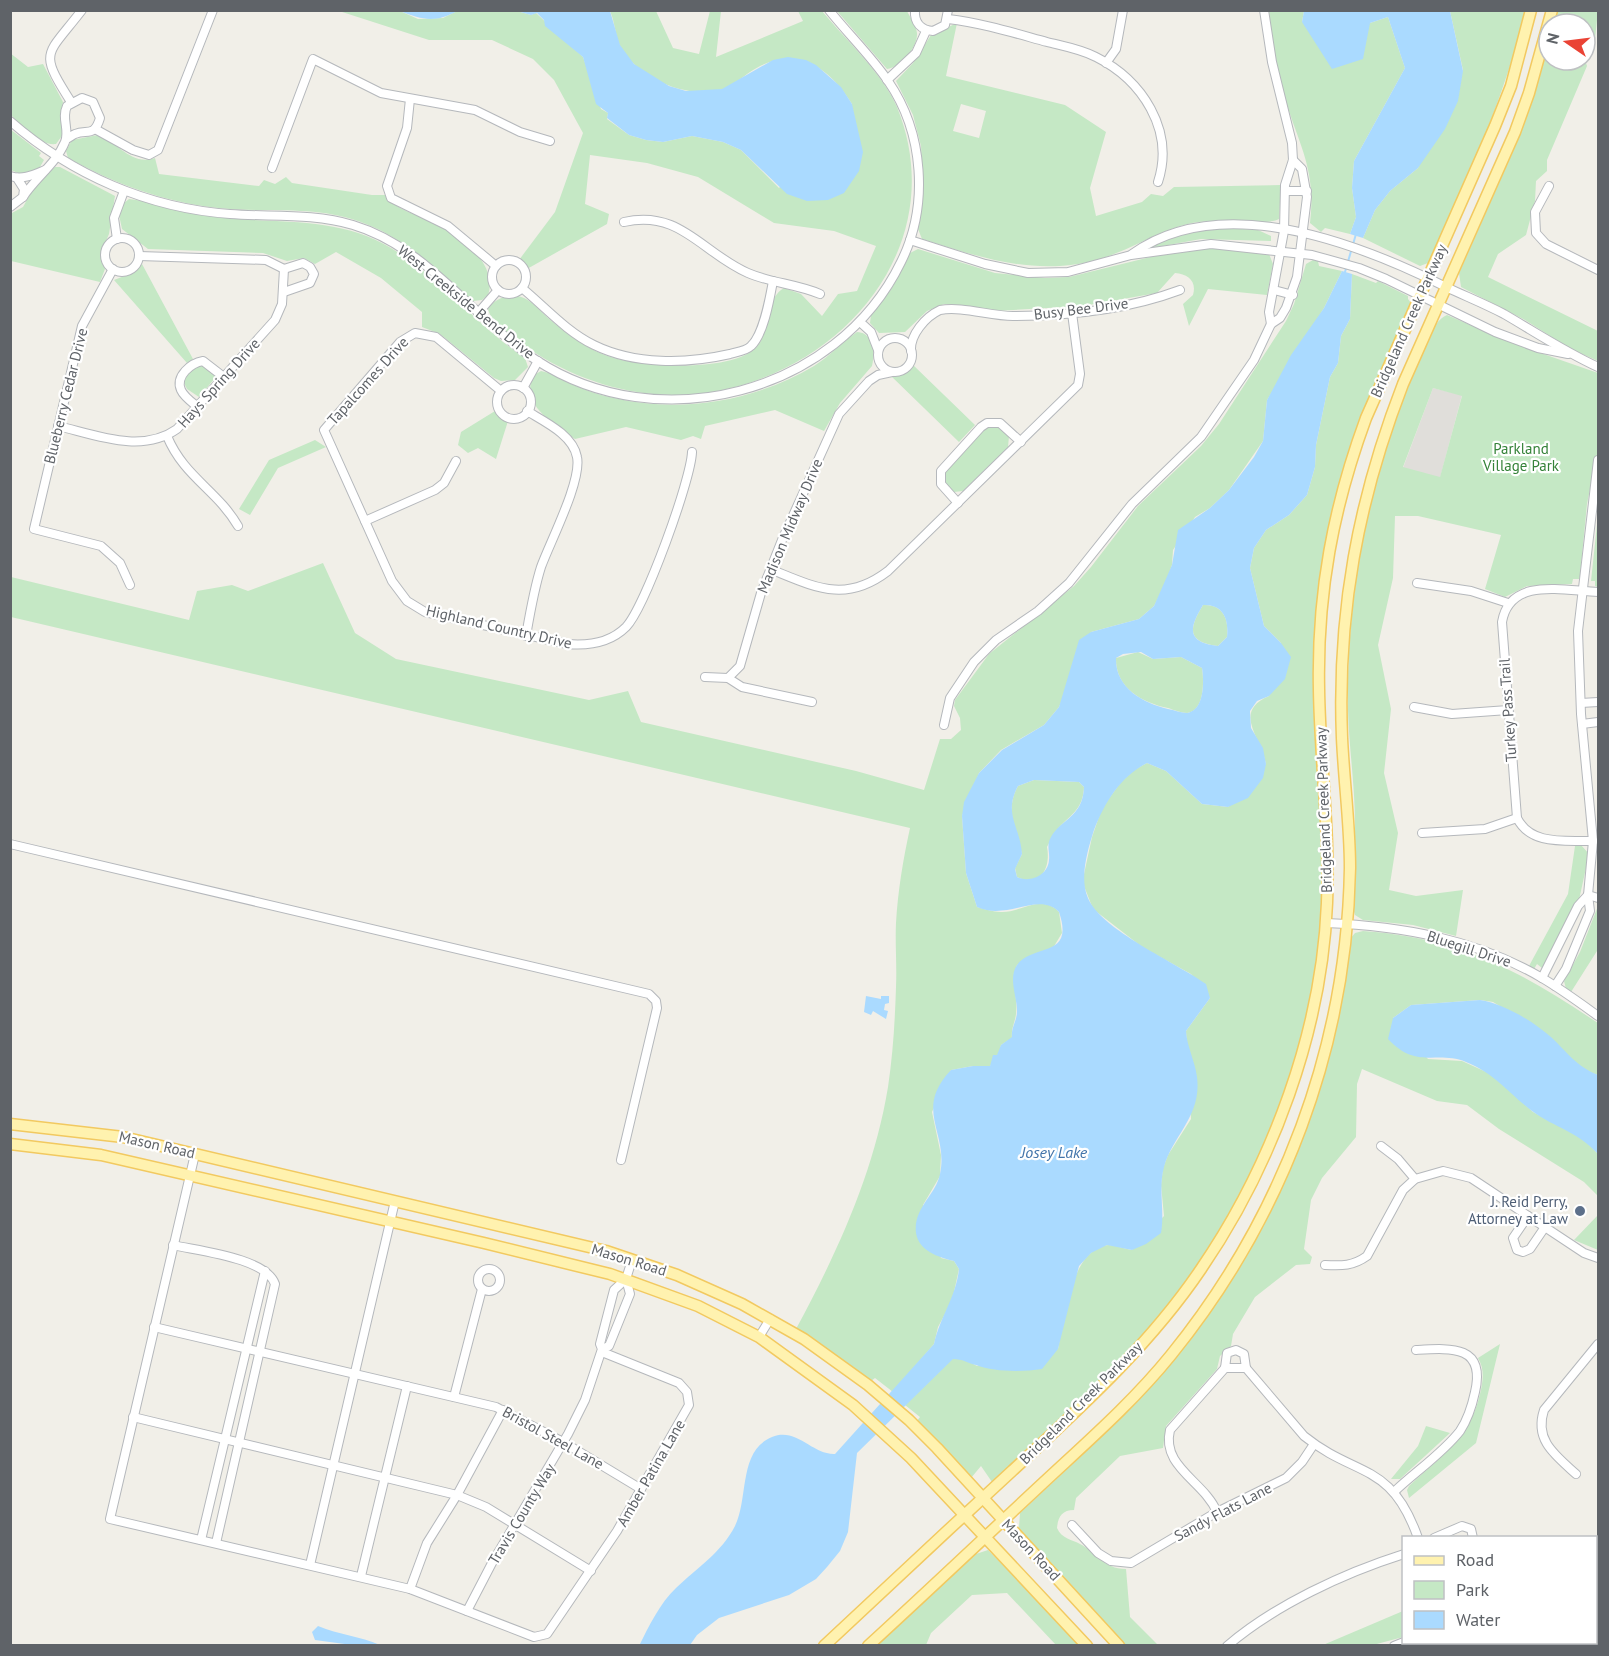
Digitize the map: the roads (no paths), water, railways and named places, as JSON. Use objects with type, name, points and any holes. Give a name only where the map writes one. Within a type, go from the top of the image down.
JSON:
[{"type":"main road","name":"Bridgeland Creek Parkway","points":[[824,1646],[1119,1369],[1179,1299],[1224,1234],[1285,1105],[1302,1056],[1316,1004],[1326,923],[1328,855],[1319,690],[1323,592],[1329,546],[1356,446],[1495,126],[1510,86],[1531,10]]},
{"type":"main road","name":"Bridgeland Creek Parkway","points":[[868,1646],[1110,1421],[1170,1357],[1201,1316],[1245,1247],[1288,1161],[1323,1062],[1336,1008],[1347,924],[1350,866],[1342,690],[1347,594],[1362,511],[1372,473],[1403,384],[1515,132],[1533,82],[1552,10]]},
{"type":"main road","name":"Mason Road","points":[[10,1124],[123,1137],[606,1251],[677,1275],[770,1319],[812,1344],[868,1385],[909,1420],[1119,1646]]},
{"type":"main road","name":"Mason Road","points":[[10,1144],[83,1151],[390,1221],[626,1278],[698,1306],[759,1337],[853,1405],[894,1442],[1087,1646]]},
{"type":"street","points":[[71,102],[50,68],[48,59],[52,49],[82,10]]},
{"type":"street","points":[[95,129],[133,150],[149,155],[158,150],[213,10]]},
{"type":"street","name":"West Creekside Bend Drive","points":[[10,121],[55,156],[89,176],[124,191],[203,211],[330,219],[355,226],[399,246],[538,361],[560,374],[610,392],[639,398],[694,400],[736,393],[778,378],[825,352],[860,322],[889,284],[910,240],[919,195],[916,151],[906,112],[887,80],[830,10]]},
{"type":"street","points":[[915,10],[915,20],[926,31],[940,30],[948,15],[1095,56],[1133,82],[1150,105],[1159,127],[1163,153],[1158,182]]},
{"type":"street","points":[[1106,63],[1116,49],[1122,10]]},
{"type":"street","points":[[1264,10],[1272,62],[1292,143],[1293,160],[1288,171],[1285,191],[1284,231],[1269,312],[1271,324]]},
{"type":"street","points":[[887,80],[916,53],[926,31]]},
{"type":"street","points":[[272,168],[313,59],[381,93],[466,107],[520,132],[550,141]]},
{"type":"street","points":[[10,207],[23,197],[66,140],[75,133],[86,134],[95,129],[100,118],[97,106],[82,98],[71,102],[64,116],[68,128],[66,140]]},
{"type":"street","points":[[410,99],[407,128],[387,186],[391,198],[448,226],[496,266]]},
{"type":"street","points":[[944,725],[950,698],[978,657],[1069,584],[1132,504],[1201,437],[1236,390],[1271,324],[1280,318],[1293,295],[1304,234],[1307,191],[1302,169],[1293,160]]},
{"type":"street","points":[[14,177],[32,176],[45,170]]},
{"type":"street","points":[[14,177],[24,189],[23,197]]},
{"type":"street","points":[[1549,186],[1535,212],[1536,233],[1546,244],[1599,270]]},
{"type":"street","points":[[117,239],[114,218],[124,191]]},
{"type":"street","points":[[1285,191],[1307,191]]},
{"type":"street","points":[[624,222],[651,219],[674,225],[737,267],[773,281],[804,287],[820,294]]},
{"type":"street","points":[[1131,255],[1162,236],[1193,227],[1231,224],[1326,238],[1379,256],[1428,278],[1502,313],[1568,354],[1599,367]]},
{"type":"street","points":[[117,239],[133,242],[139,256],[134,267],[128,271],[113,269],[106,259],[105,252],[108,246],[117,239]]},
{"type":"street","points":[[910,240],[985,264],[1028,273],[1068,272],[1131,255],[1211,244],[1301,254],[1374,274],[1494,332],[1538,348],[1568,354]]},
{"type":"street","points":[[139,256],[266,260],[284,269],[303,263],[310,267],[314,274],[310,283],[284,292]]},
{"type":"street","points":[[507,260],[519,264],[526,275],[522,288],[508,294],[498,290],[492,279],[496,266],[507,260]]},
{"type":"street","name":"Blueberry Cedar Drive","points":[[113,269],[82,326],[34,529],[101,546],[120,563],[130,585]]},
{"type":"street","name":"Hays Spring Drive","points":[[58,426],[131,442],[167,436],[199,408],[275,320],[282,304],[284,269]]},
{"type":"street","points":[[522,288],[572,331],[595,346],[636,358],[677,361],[712,357],[749,348],[758,336],[773,281]]},
{"type":"street","points":[[478,313],[498,290]]},
{"type":"street","name":"Busy Bee Drive","points":[[894,338],[917,331],[932,314],[945,309],[1013,316],[1072,313],[1158,298],[1180,290]]},
{"type":"street","points":[[1274,290],[1293,295]]},
{"type":"street","points":[[770,569],[831,590],[842,591],[866,586],[888,571],[1078,385],[1080,374],[1072,313]]},
{"type":"street","points":[[860,322],[871,332],[906,342],[911,351]]},
{"type":"street","points":[[871,332],[882,366],[892,372],[907,367],[911,342],[917,331]]},
{"type":"street","name":"Tapalcomes Drive","points":[[324,430],[400,342],[415,333],[436,337],[501,391]]},
{"type":"street","points":[[878,355],[883,343],[894,338]]},
{"type":"street","name":"Madison Midway Drive","points":[[869,381],[878,355]]},
{"type":"street","points":[[199,408],[180,387],[183,374],[196,362],[202,361],[225,378]]},
{"type":"street","points":[[523,388],[538,361]]},
{"type":"street","name":"Madison Midway Drive","points":[[728,678],[740,666],[770,569],[833,426],[845,406],[869,381],[878,375],[892,372]]},
{"type":"street","points":[[511,385],[523,388],[531,401],[527,411],[520,418],[506,417],[497,406],[501,391],[511,385]]},
{"type":"street","points":[[526,636],[541,568],[575,480],[577,458],[574,449],[559,432],[527,411]]},
{"type":"street","points":[[958,503],[941,484],[941,471],[981,427],[987,423],[1000,423],[1021,442]]},
{"type":"street","name":"Highland Country Drive","points":[[324,430],[392,581],[399,592],[416,608],[567,644],[591,645],[611,638],[627,626],[641,603],[690,477],[692,452]]},
{"type":"street","points":[[167,436],[184,468],[227,507],[238,526]]},
{"type":"street","points":[[1555,986],[1566,969],[1590,911],[1588,895],[1593,841],[1582,724],[1578,632],[1585,592],[1591,514],[1599,460]]},
{"type":"street","points":[[365,521],[435,490],[444,483],[456,461]]},
{"type":"street","points":[[1591,514],[1599,494]]},
{"type":"street","points":[[1417,583],[1471,591],[1508,603],[1524,591],[1549,589],[1599,592]]},
{"type":"street","name":"Turkey Pass Trail","points":[[1508,603],[1502,622],[1517,818]]},
{"type":"street","points":[[705,676],[728,678],[742,687],[812,702]]},
{"type":"street","points":[[1581,703],[1599,702]]},
{"type":"street","points":[[1414,707],[1452,714],[1508,710]]},
{"type":"street","points":[[1582,724],[1599,722]]},
{"type":"street","points":[[1422,833],[1485,829],[1517,818],[1521,827],[1538,838],[1593,841]]},
{"type":"street","points":[[10,844],[649,994],[656,1001],[657,1008],[621,1160]]},
{"type":"street","points":[[1588,895],[1599,898]]},
{"type":"street","points":[[1542,978],[1578,906],[1588,895]]},
{"type":"street","name":"Bluegill Drive","points":[[1326,923],[1397,929],[1436,936],[1497,956],[1542,978],[1599,1016]]},
{"type":"street","points":[[1381,1146],[1398,1159],[1415,1179]]},
{"type":"street","points":[[195,1154],[110,1519],[361,1576],[410,1589],[467,1611]]},
{"type":"street","points":[[1325,1265],[1357,1263],[1367,1256],[1403,1190],[1415,1179],[1436,1172],[1457,1173],[1471,1178],[1584,1253],[1599,1258]]},
{"type":"street","points":[[310,1565],[395,1201]]},
{"type":"street","points":[[1528,1216],[1513,1238],[1517,1250],[1523,1252],[1530,1249],[1545,1227]]},
{"type":"street","points":[[173,1245],[258,1265],[273,1277],[275,1284],[216,1543]]},
{"type":"street","points":[[626,1278],[632,1260]]},
{"type":"street","points":[[201,1540],[265,1271]]},
{"type":"street","name":"Travis County Way","points":[[602,1351],[609,1346],[630,1294],[626,1278]]},
{"type":"street","name":"Travis County Way","points":[[467,1611],[585,1400],[602,1351],[600,1344],[614,1290],[626,1278]]},
{"type":"street","points":[[454,1397],[482,1289]]},
{"type":"street","points":[[759,1337],[770,1319]]},
{"type":"street","name":"Bristol Steel Lane","points":[[154,1327],[355,1372],[503,1410],[563,1442],[641,1489]]},
{"type":"street","points":[[1576,1474],[1544,1443],[1540,1431],[1544,1410],[1599,1344]]},
{"type":"street","points":[[1395,1491],[1459,1432],[1471,1408],[1478,1377],[1474,1361],[1468,1354],[1443,1348],[1416,1350]]},
{"type":"street","points":[[1217,1512],[1207,1494],[1174,1461],[1168,1446],[1170,1430],[1225,1368],[1227,1353],[1236,1350],[1244,1354],[1246,1368],[1289,1419],[1314,1444],[1377,1476],[1395,1491],[1405,1506],[1417,1536]]},
{"type":"street","name":"Amber Patina Lane","points":[[467,1611],[534,1637],[542,1637],[560,1617],[591,1571],[686,1412],[689,1401],[687,1392],[679,1383],[602,1351]]},
{"type":"street","points":[[1225,1368],[1246,1368]]},
{"type":"street","points":[[361,1576],[407,1386]]},
{"type":"street","points":[[410,1589],[427,1543],[457,1495],[503,1410]]},
{"type":"street","points":[[133,1417],[457,1495],[516,1524],[591,1571]]},
{"type":"street","name":"Sandy Flats Lane","points":[[1072,1525],[1098,1553],[1120,1564],[1131,1563],[1217,1512],[1286,1478],[1302,1462],[1314,1444]]},
{"type":"street","points":[[1439,1536],[1462,1526],[1471,1528],[1473,1536]]},
{"type":"street","points":[[1227,1646],[1282,1608],[1371,1564],[1402,1555]]},
{"type":"water","points":[[400,11],[457,11],[436,19],[429,19]]},
{"type":"water","points":[[517,11],[610,11],[620,45],[634,64],[669,86],[686,91],[722,89],[773,60],[788,57],[806,60],[816,65],[841,87],[852,104],[863,152],[859,171],[844,193],[828,200],[807,201],[787,194],[741,150],[723,142],[692,136],[663,142],[629,135],[607,118],[608,113],[596,104],[583,57],[545,26],[544,20],[537,13],[531,15]]},
{"type":"water","points":[[1304,11],[1450,11],[1463,71],[1458,101],[1445,129],[1418,168],[1390,191],[1375,210],[1363,238],[1350,234],[1356,217],[1352,188],[1354,161],[1405,68],[1388,17],[1370,23],[1363,59],[1332,69],[1302,22]]},
{"type":"water","name":"Josey Lake","points":[[1342,271],[1352,274],[1350,319],[1341,336],[1338,363],[1330,377],[1316,445],[1315,467],[1307,495],[1289,515],[1266,530],[1254,548],[1250,568],[1264,626],[1291,657],[1285,679],[1269,696],[1257,701],[1250,711],[1251,728],[1263,748],[1266,764],[1263,778],[1248,798],[1228,807],[1202,804],[1166,771],[1147,763],[1129,775],[1108,800],[1094,830],[1085,864],[1085,890],[1096,910],[1123,934],[1206,984],[1210,998],[1186,1031],[1196,1071],[1197,1091],[1191,1114],[1164,1167],[1161,1233],[1146,1244],[1132,1250],[1107,1245],[1091,1253],[1079,1266],[1058,1349],[1042,1369],[1000,1370],[953,1359],[857,1453],[848,1532],[840,1551],[816,1579],[789,1595],[719,1618],[697,1635],[690,1645],[639,1646],[655,1615],[670,1594],[716,1552],[729,1536],[739,1514],[749,1464],[761,1444],[772,1437],[789,1436],[819,1450],[835,1454],[934,1344],[955,1289],[959,1269],[954,1261],[925,1249],[916,1233],[918,1216],[938,1182],[940,1174],[940,1146],[933,1109],[935,1097],[940,1084],[951,1070],[990,1066],[993,1055],[997,1055],[1001,1045],[1012,1037],[1017,1011],[1013,982],[1014,970],[1024,958],[1057,944],[1061,937],[1062,927],[1059,912],[1051,906],[1042,904],[1000,911],[977,907],[966,873],[962,816],[964,802],[979,773],[1002,750],[1044,725],[1059,707],[1079,640],[1091,632],[1139,619],[1154,606],[1172,565],[1178,530],[1210,508],[1229,490],[1254,457],[1263,441],[1267,400],[1291,355],[1324,308]],"holes":[[[1203,605],[1210,605],[1220,610],[1226,619],[1227,637],[1218,646],[1200,641],[1193,633],[1195,621]],[[1141,652],[1153,659],[1181,657],[1202,668],[1202,694],[1197,706],[1193,711],[1183,713],[1140,698],[1125,686],[1120,678],[1116,658],[1123,654]],[[1034,780],[1079,782],[1084,787],[1080,805],[1051,837],[1048,846],[1048,866],[1042,874],[1027,879],[1017,877],[1015,869],[1022,854],[1012,812],[1018,786]]]},
{"type":"water","points":[[866,996],[881,999],[881,996],[889,996],[889,1003],[885,1004],[884,1010],[888,1011],[886,1019],[873,1011],[871,1015],[864,1012]]},
{"type":"water","points":[[1480,1000],[1499,1005],[1527,1019],[1551,1037],[1578,1063],[1598,1075],[1598,1154],[1582,1140],[1532,1111],[1494,1078],[1477,1067],[1455,1059],[1427,1058],[1408,1054],[1388,1039],[1393,1018],[1411,1005]]},
{"type":"water","points":[[318,1626],[380,1645],[352,1645],[315,1640],[312,1632]]},
{"type":"waterway","points":[[1345,272],[1356,234]]},
{"type":"place","name":"J. Reid Perry, Attorney at Law","points":[[1580,1211]]},
{"type":"park label","name":"Parkland Village Park","points":[[1521,458]]}]
